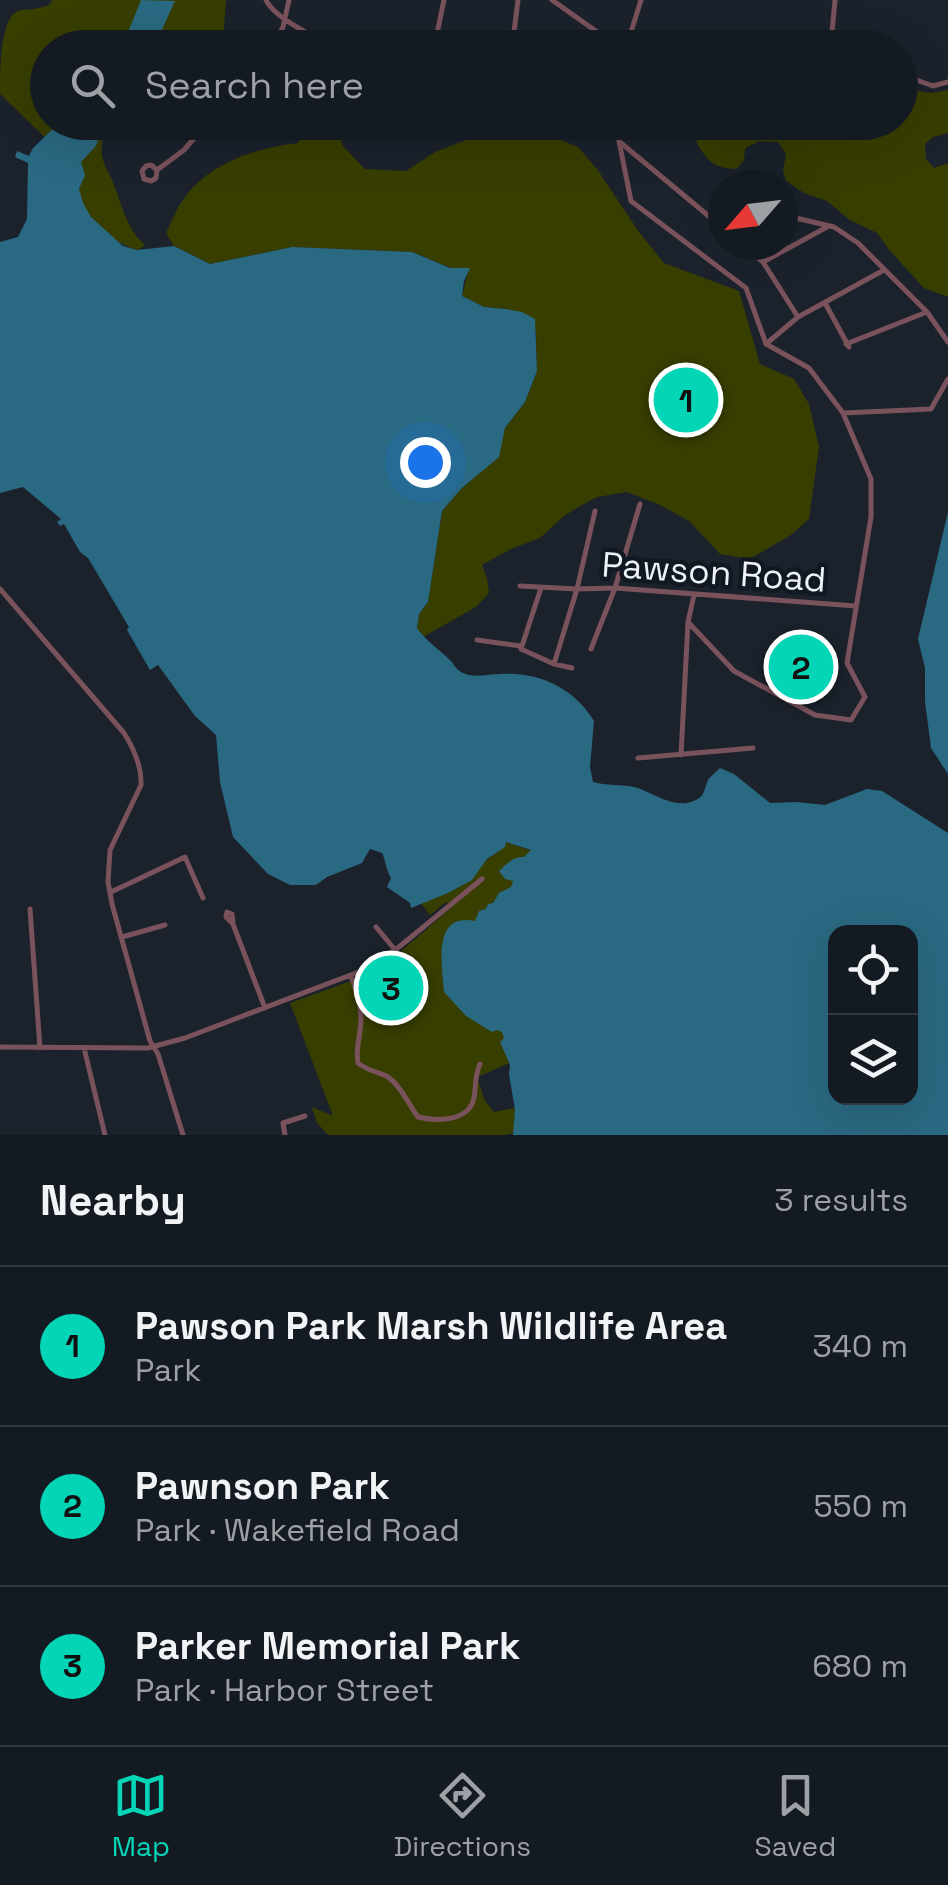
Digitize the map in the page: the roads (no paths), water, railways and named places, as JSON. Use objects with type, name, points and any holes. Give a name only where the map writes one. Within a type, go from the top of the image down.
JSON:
[{"type":"street","points":[[266,0],[272,10],[305,30]]},
{"type":"street","points":[[280,30],[289,0]]},
{"type":"street","points":[[438,30],[444,0]]},
{"type":"street","points":[[514,30],[518,0]]},
{"type":"street","points":[[552,0],[594,30]]},
{"type":"street","points":[[631,30],[640,0]]},
{"type":"street","points":[[832,30],[835,0]]},
{"type":"street","points":[[918,81],[933,86],[948,82]]},
{"type":"street","points":[[157,170],[193,140]]},
{"type":"street","points":[[618,141],[708,216]]},
{"type":"street","points":[[618,141],[631,201],[746,288],[766,344],[798,317],[884,270]]},
{"type":"street","points":[[798,219],[830,226],[858,243],[926,312],[948,342]]},
{"type":"street","points":[[798,317],[762,262],[830,226]]},
{"type":"street","points":[[825,303],[848,346],[926,312]]},
{"type":"street","name":"Pawson Road","points":[[520,586],[615,588],[856,606],[871,517],[871,479],[843,413],[809,368],[766,344]]},
{"type":"street","points":[[843,413],[931,409],[948,379]]},
{"type":"street","points":[[592,649],[640,504]]},
{"type":"street","points":[[554,664],[595,512]]},
{"type":"street","points":[[521,646],[542,588]]},
{"type":"street","points":[[0,589],[124,733],[136,754],[141,785],[110,850],[110,892],[150,1041],[183,1135]]},
{"type":"street","points":[[681,755],[688,622],[694,595]]},
{"type":"street","points":[[688,622],[734,671],[814,715],[851,720],[866,698],[847,663],[856,606]]},
{"type":"street","points":[[477,640],[521,646],[554,664],[572,668]]},
{"type":"street","points":[[638,758],[753,748]]},
{"type":"street","points":[[110,892],[185,857],[202,898]]},
{"type":"street","points":[[0,1047],[154,1047],[376,965],[482,879]]},
{"type":"street","points":[[30,909],[40,1048]]},
{"type":"street","points":[[232,924],[265,1008]]},
{"type":"street","points":[[122,937],[165,925]]},
{"type":"street","points":[[376,927],[396,950]]},
{"type":"street","points":[[350,976],[361,1016],[358,1063],[396,1084],[418,1117],[444,1120],[470,1108],[474,1076],[480,1064]]},
{"type":"street","points":[[84,1048],[105,1135]]},
{"type":"street","points":[[285,1135],[283,1123],[305,1116]]},
{"type":"water","points":[[141,0],[175,1],[162,30],[129,30]]},
{"type":"water","points":[[41,140],[98,140],[81,162],[85,175],[79,189],[91,217],[123,246],[137,250],[174,246],[210,264],[292,247],[412,252],[450,268],[470,268],[462,296],[484,307],[522,312],[535,319],[537,371],[525,402],[505,428],[499,457],[442,511],[428,602],[419,614],[417,628],[466,674],[529,676],[554,684],[576,699],[594,721],[590,767],[593,782],[634,787],[680,803],[699,798],[720,768],[734,774],[770,803],[825,805],[867,789],[882,791],[948,833],[948,1135],[513,1135],[515,1110],[510,1065],[500,1042],[504,1038],[502,1032],[492,1032],[466,1016],[444,992],[442,955],[446,932],[452,924],[475,921],[479,911],[511,887],[513,881],[505,879],[499,871],[531,850],[506,842],[472,880],[411,908],[410,903],[387,887],[391,878],[382,853],[370,849],[362,863],[316,885],[290,885],[268,874],[233,837],[220,782],[216,735],[195,716],[158,665],[150,670],[88,558],[80,552],[64,524],[60,526],[57,522],[61,519],[23,487],[0,493],[0,242],[18,237],[27,219],[28,163],[15,157],[17,151],[29,156]]},
{"type":"water","points":[[948,512],[948,774],[931,748],[925,668],[918,639]]},
{"type":"place","name":"Pawson Park Marsh Wildlife Area","points":[[686,400]]},
{"type":"place","name":"Pawnson Park","points":[[801,667]]},
{"type":"place","name":"Parker Memorial Park","points":[[391,988]]}]
